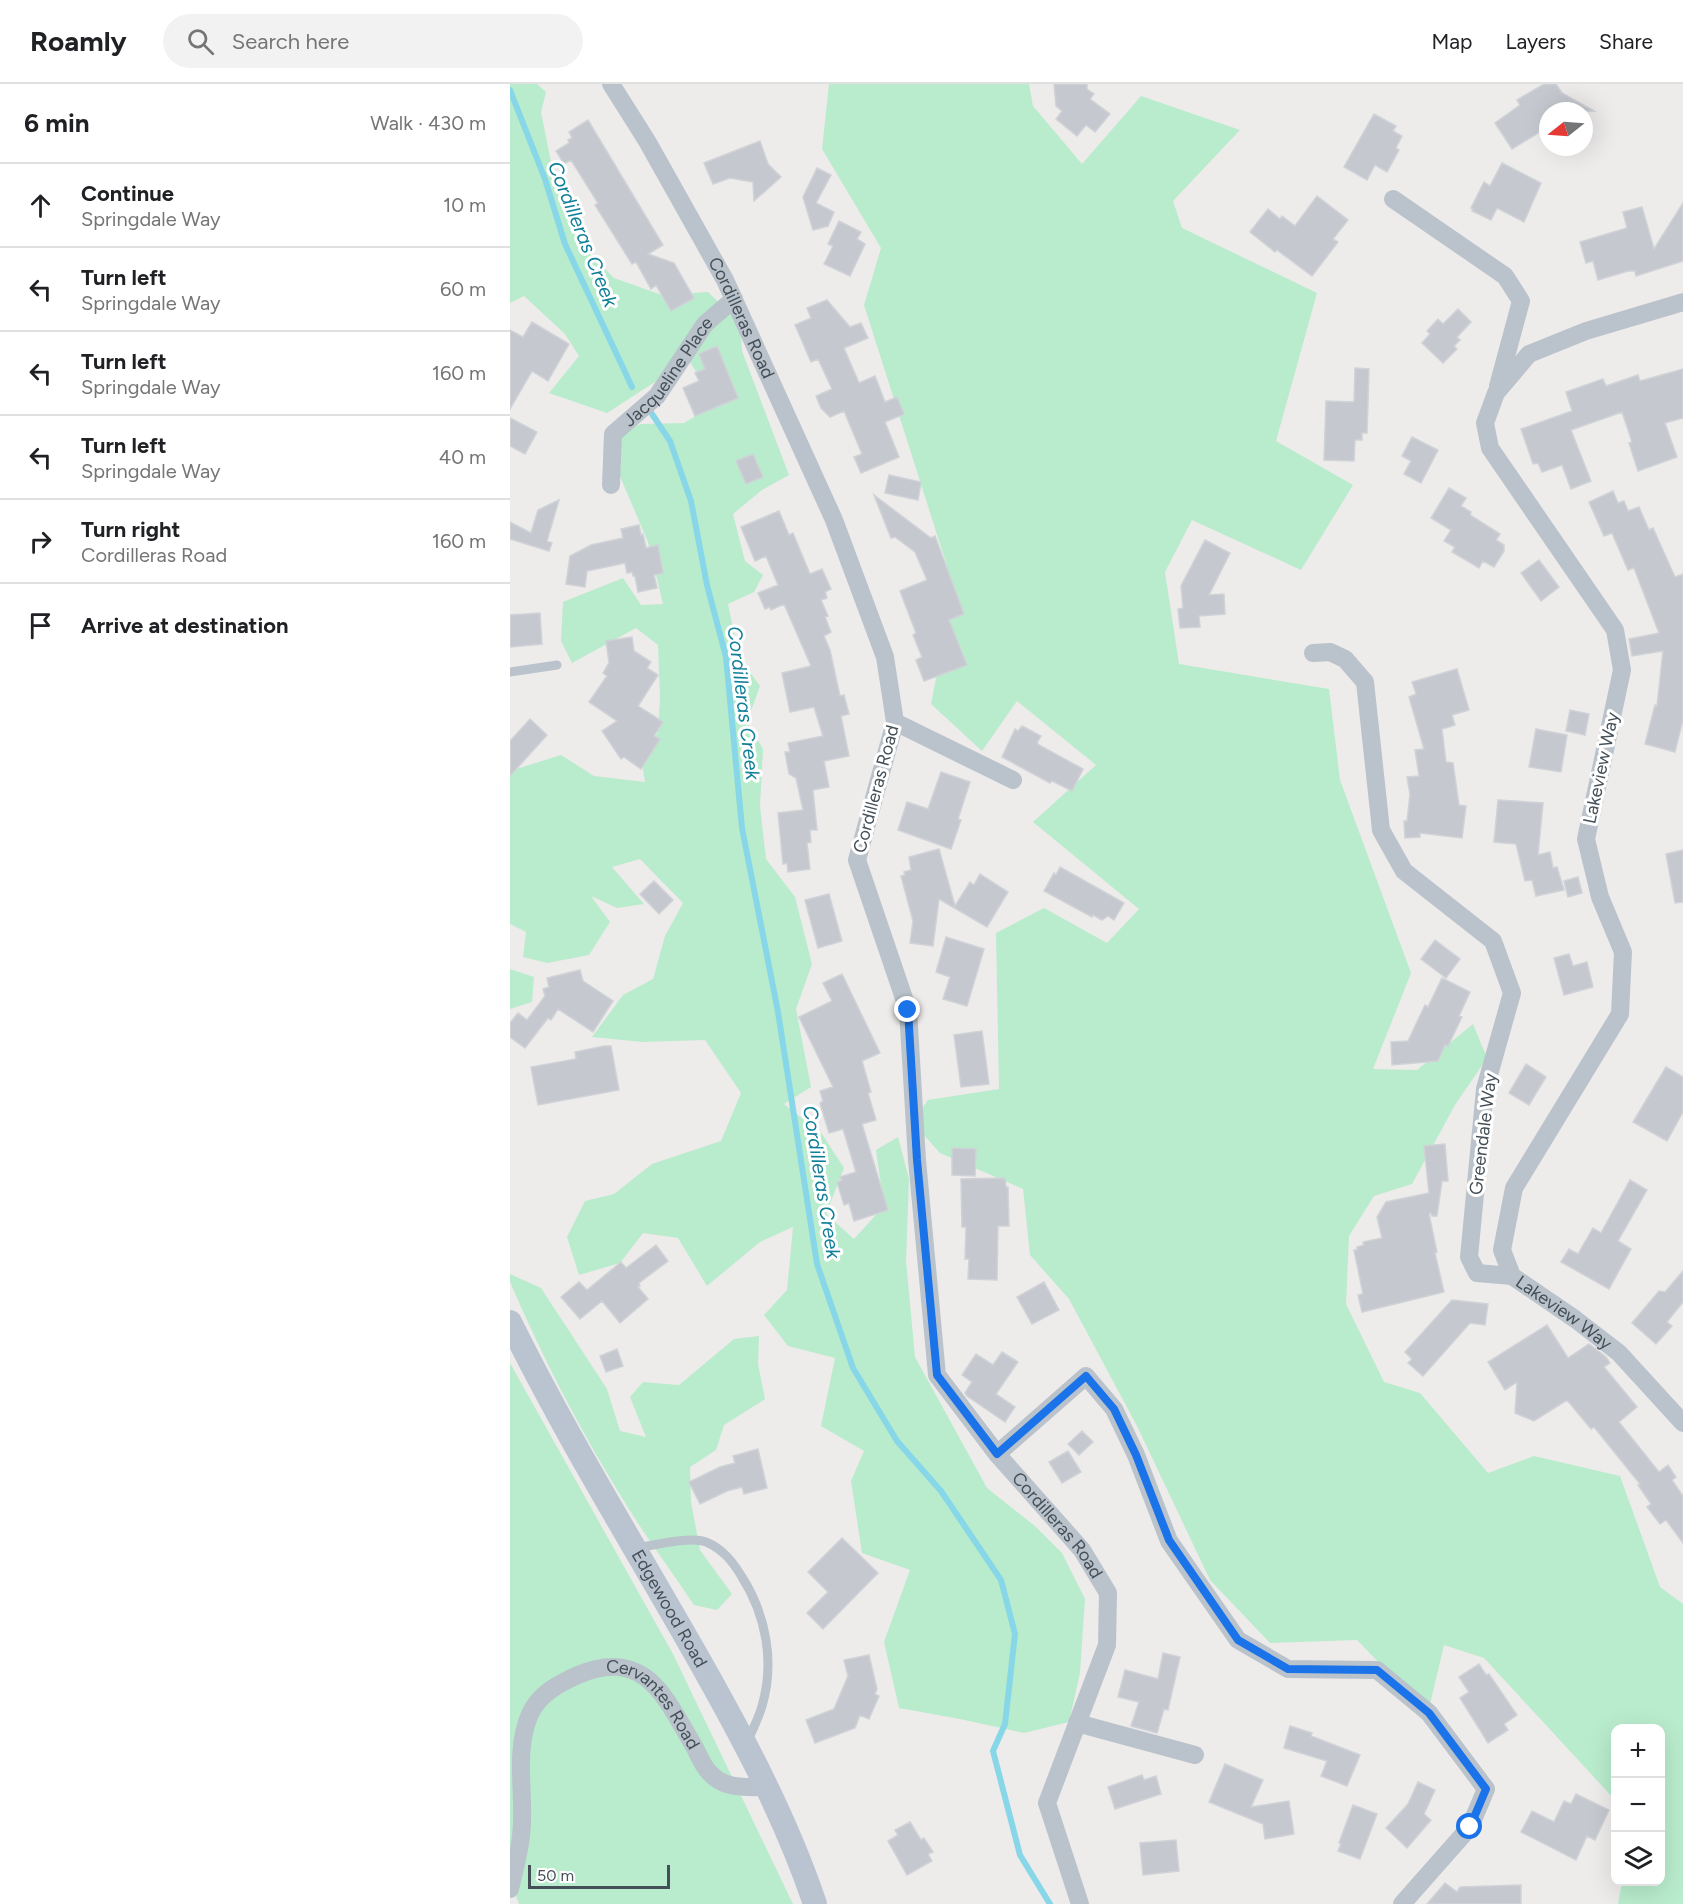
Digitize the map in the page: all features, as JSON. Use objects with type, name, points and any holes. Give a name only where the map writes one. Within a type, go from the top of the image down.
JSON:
[{"type":"main road","name":"Edgewood Road","points":[[510,1322],[746,1745],[788,1833],[815,1904]]},
{"type":"street","name":"Cordilleras Road","points":[[611,84],[647,141],[734,299],[838,531],[885,657],[896,722],[857,860],[908,1010],[917,1160],[937,1375],[997,1454],[1082,1550],[1108,1593],[1107,1645],[1047,1803],[1080,1904]]},
{"type":"street","points":[[1393,199],[1505,276],[1521,301],[1496,393]]},
{"type":"street","name":"Jacqueline Place","points":[[611,485],[613,434],[657,396],[705,324],[734,299]]},
{"type":"street","name":"Lakeview Way","points":[[1683,302],[1586,331],[1529,354],[1496,393],[1485,423],[1490,448],[1616,630],[1622,670],[1586,839],[1600,897],[1623,952],[1620,1014],[1514,1188],[1502,1250],[1512,1276],[1575,1319],[1619,1353],[1683,1423]]},
{"type":"street","name":"Greendale Way","points":[[1313,653],[1330,652],[1345,659],[1365,682],[1381,830],[1404,872],[1492,941],[1512,993],[1485,1089],[1469,1257],[1477,1273],[1512,1276]]},
{"type":"street","points":[[896,722],[1013,780]]},
{"type":"street","points":[[997,1454],[1086,1376],[1114,1409],[1136,1455],[1169,1540],[1238,1640],[1288,1669],[1377,1670],[1429,1713],[1486,1789],[1470,1827],[1402,1904]]},
{"type":"street","name":"Cervantes Road","points":[[510,1889],[522,1835],[521,1746],[530,1715],[540,1698],[562,1682],[586,1672],[615,1666],[636,1670],[655,1684],[709,1772],[725,1785],[768,1787]]},
{"type":"street","points":[[1077,1723],[1195,1755]]},
{"type":"lane","points":[[510,672],[556,665]]},
{"type":"lane","points":[[636,1548],[665,1543],[704,1541],[727,1556],[748,1586],[759,1607],[766,1637],[767,1681],[762,1707],[746,1745]]},
{"type":"green space","points":[[510,84],[537,84],[546,92],[541,112],[552,167],[575,198],[579,243],[614,278],[662,295],[708,292],[740,323],[742,351],[789,475],[762,490],[733,514],[745,561],[763,575],[754,592],[728,604],[739,657],[760,686],[747,722],[763,749],[760,806],[766,859],[795,897],[812,964],[796,1009],[811,1087],[784,1104],[822,1134],[844,1168],[826,1214],[854,1239],[884,1206],[876,1150],[898,1137],[909,1179],[906,1260],[915,1357],[987,1488],[1036,1527],[1062,1553],[1085,1599],[1080,1673],[1069,1722],[1024,1733],[899,1708],[884,1642],[910,1570],[862,1553],[851,1481],[864,1451],[821,1426],[835,1358],[788,1346],[764,1315],[787,1290],[793,1227],[760,1242],[707,1286],[678,1238],[643,1233],[620,1263],[579,1275],[567,1237],[585,1201],[614,1194],[652,1164],[721,1141],[741,1093],[705,1040],[643,1042],[592,1037],[623,995],[653,979],[665,936],[683,903],[640,859],[612,867],[644,904],[617,908],[591,896],[610,922],[589,955],[547,963],[523,957],[526,932],[510,924],[510,771],[561,755],[594,776],[645,782],[640,751],[658,733],[660,698],[658,645],[636,628],[572,663],[561,641],[563,602],[623,578],[641,605],[663,604],[648,542],[616,467],[613,436],[641,424],[684,423],[718,403],[682,351],[661,378],[607,413],[549,393],[579,356],[565,334],[524,296],[510,303]]},
{"type":"green space","points":[[829,84],[1029,84],[1033,106],[1082,164],[1141,96],[1240,130],[1173,201],[1182,228],[1317,293],[1276,441],[1353,485],[1301,570],[1192,520],[1165,572],[1179,664],[1329,689],[1340,780],[1411,973],[1373,1069],[1417,1070],[1473,1024],[1487,1058],[1455,1105],[1412,1184],[1374,1196],[1349,1236],[1346,1304],[1384,1382],[1420,1393],[1488,1473],[1534,1456],[1620,1476],[1660,1587],[1683,1604],[1683,1904],[1618,1904],[1621,1886],[1665,1886],[1665,1724],[1611,1724],[1611,1796],[1484,1658],[1444,1645],[1428,1713],[1357,1640],[1270,1643],[1210,1580],[1138,1428],[1069,1299],[1030,1255],[1023,1189],[940,1153],[912,1122],[928,1100],[999,1089],[996,933],[1044,908],[1107,943],[1139,909],[1033,822],[1096,765],[1017,701],[982,751],[931,704],[941,653],[947,566],[864,305],[881,248],[822,149]]},
{"type":"green space","points":[[510,969],[534,977],[532,1002],[510,1009]]},
{"type":"green space","points":[[510,1274],[541,1288],[607,1389],[620,1431],[646,1437],[630,1397],[643,1382],[679,1385],[734,1339],[759,1336],[758,1364],[765,1399],[724,1425],[716,1450],[690,1467],[691,1502],[700,1550],[732,1594],[717,1610],[694,1605],[627,1506],[594,1451],[550,1368],[510,1282]]},
{"type":"green space","points":[[510,1363],[673,1654],[793,1904],[519,1904],[510,1880]]},
{"type":"building","points":[[1054,84],[1087,84],[1087,89],[1094,94],[1090,99],[1110,114],[1095,132],[1086,125],[1077,136],[1056,119],[1062,111],[1056,106]]},
{"type":"building","points":[[1544,84],[1556,84],[1562,93],[1578,102],[1539,102],[1539,132],[1512,149],[1495,123],[1520,105],[1517,100]]},
{"type":"building","points":[[1374,114],[1396,126],[1393,131],[1402,136],[1396,148],[1399,150],[1387,172],[1375,165],[1367,180],[1344,167]]},
{"type":"building","points":[[588,120],[663,245],[648,254],[674,263],[694,298],[671,311],[656,285],[651,289],[636,262],[632,264],[595,205],[598,203],[571,160],[564,164],[556,151],[569,143],[568,140],[572,138],[569,132]]},
{"type":"building","points":[[760,141],[768,164],[781,177],[754,201],[753,182],[730,178],[713,184],[704,163]]},
{"type":"building","points":[[1502,163],[1541,183],[1524,222],[1497,208],[1491,220],[1472,211],[1471,208],[1484,182],[1490,186]]},
{"type":"building","points":[[817,168],[831,175],[816,203],[834,212],[828,226],[813,230],[803,197]]},
{"type":"building","points":[[1317,196],[1348,220],[1333,239],[1338,242],[1312,276],[1277,250],[1275,252],[1250,232],[1268,209],[1280,219],[1282,216],[1295,226]]},
{"type":"building","points":[[1683,203],[1683,261],[1636,276],[1635,271],[1628,271],[1598,280],[1593,261],[1586,263],[1580,242],[1627,228],[1623,212],[1642,207],[1654,249]]},
{"type":"building","points":[[839,221],[861,232],[857,239],[865,244],[850,276],[824,264],[833,246],[828,244]]},
{"type":"building","points":[[827,300],[850,327],[861,323],[868,338],[844,348],[859,383],[875,376],[885,402],[897,397],[904,414],[885,422],[899,457],[861,473],[854,457],[862,454],[844,411],[830,417],[821,408],[816,396],[832,389],[818,359],[811,362],[795,325],[811,318],[807,308]]},
{"type":"building","points":[[1458,309],[1471,322],[1457,337],[1460,340],[1454,346],[1457,349],[1443,363],[1422,343],[1430,334],[1427,331],[1438,319],[1443,324]]},
{"type":"building","points":[[532,322],[569,344],[548,381],[532,371],[510,409],[510,330],[523,337]]},
{"type":"building","points":[[717,346],[738,398],[695,416],[683,388],[699,381],[695,373],[705,369],[699,354]]},
{"type":"building","points":[[1355,368],[1369,369],[1367,433],[1362,433],[1362,440],[1355,440],[1354,461],[1324,460],[1326,401],[1354,402]]},
{"type":"building","points":[[1683,369],[1683,418],[1665,423],[1677,457],[1638,471],[1622,412],[1571,430],[1591,481],[1571,489],[1562,465],[1542,472],[1538,463],[1533,464],[1521,429],[1572,411],[1566,392],[1603,379],[1606,386],[1638,375],[1640,381]]},
{"type":"building","points":[[510,418],[537,432],[525,454],[510,446]]},
{"type":"building","points":[[1412,437],[1438,450],[1421,483],[1404,474],[1411,461],[1402,456]]},
{"type":"building","points":[[753,454],[763,477],[746,484],[736,461]]},
{"type":"building","points":[[889,475],[921,482],[918,500],[885,493]]},
{"type":"building","points":[[1449,488],[1466,498],[1461,506],[1471,512],[1470,515],[1500,534],[1496,540],[1504,545],[1504,551],[1494,567],[1483,561],[1479,568],[1452,552],[1455,547],[1444,541],[1451,530],[1431,518]]},
{"type":"building","points":[[1613,491],[1618,503],[1624,501],[1628,511],[1639,507],[1649,530],[1653,528],[1675,577],[1683,574],[1683,720],[1675,752],[1645,744],[1655,705],[1657,706],[1663,651],[1632,656],[1629,639],[1659,633],[1634,568],[1628,570],[1612,533],[1604,536],[1589,502]]},
{"type":"building","points":[[874,495],[931,538],[935,536],[964,614],[949,620],[967,665],[924,681],[916,660],[922,657],[913,635],[916,633],[900,591],[927,580],[915,552],[895,537],[891,538]]},
{"type":"building","points":[[559,500],[547,541],[552,543],[549,551],[510,539],[510,522],[531,533],[538,510]]},
{"type":"building","points":[[779,511],[789,535],[793,533],[810,574],[822,569],[831,589],[825,592],[827,598],[821,600],[828,616],[825,617],[831,632],[824,636],[830,650],[840,696],[844,695],[849,714],[841,716],[849,756],[824,761],[829,787],[813,790],[817,830],[810,830],[811,842],[807,843],[810,869],[788,872],[787,863],[783,864],[778,813],[803,810],[796,778],[789,774],[785,752],[790,752],[788,743],[823,736],[814,707],[790,712],[782,673],[811,666],[784,604],[771,610],[770,607],[765,609],[758,593],[778,585],[766,556],[755,561],[741,527]]},
{"type":"building","points":[[639,525],[646,548],[658,545],[663,573],[654,575],[657,588],[638,592],[635,576],[632,572],[627,573],[625,563],[587,571],[585,587],[566,584],[570,556],[591,545],[623,538],[621,529]]},
{"type":"building","points":[[1205,540],[1230,553],[1209,595],[1224,594],[1225,614],[1199,616],[1200,627],[1180,628],[1178,609],[1183,608],[1181,586]]},
{"type":"building","points":[[1539,560],[1559,587],[1541,601],[1521,573]]},
{"type":"building","points":[[540,613],[542,644],[510,647],[510,615]]},
{"type":"building","points":[[632,637],[634,651],[651,662],[647,668],[658,675],[638,706],[663,722],[654,736],[660,739],[641,769],[624,757],[621,759],[602,731],[617,721],[589,702],[607,676],[603,673],[609,663],[606,641]]},
{"type":"building","points":[[1457,669],[1469,710],[1452,715],[1455,725],[1442,729],[1446,762],[1453,763],[1459,805],[1466,806],[1462,838],[1420,833],[1420,837],[1405,838],[1404,821],[1407,821],[1410,794],[1407,777],[1419,776],[1415,750],[1424,749],[1409,697],[1416,694],[1412,682]]},
{"type":"building","points":[[1570,710],[1589,714],[1585,735],[1566,731]]},
{"type":"building","points":[[530,719],[547,735],[510,776],[510,741]]},
{"type":"building","points":[[1022,726],[1041,736],[1037,743],[1039,745],[1083,769],[1072,791],[1052,781],[1050,783],[1002,757],[1015,729],[1018,731]]},
{"type":"building","points":[[1536,729],[1567,735],[1561,772],[1529,767]]},
{"type":"building","points":[[941,772],[970,782],[951,849],[898,830],[907,802],[928,809]]},
{"type":"building","points":[[1498,800],[1543,803],[1538,855],[1550,852],[1553,868],[1557,867],[1564,890],[1536,896],[1532,880],[1525,881],[1516,844],[1494,842]]},
{"type":"building","points":[[939,849],[955,906],[970,882],[974,885],[980,874],[1008,892],[987,927],[939,899],[933,946],[910,943],[913,921],[901,876],[905,875],[904,872],[911,870],[909,857]]},
{"type":"building","points":[[1683,850],[1683,902],[1675,903],[1666,854]]},
{"type":"building","points":[[1060,867],[1124,903],[1114,920],[1108,916],[1102,920],[1093,915],[1092,917],[1044,891]]},
{"type":"building","points":[[1578,877],[1582,893],[1568,897],[1564,881]]},
{"type":"building","points":[[654,881],[673,900],[659,914],[640,894]]},
{"type":"building","points":[[829,894],[842,941],[818,948],[805,900]]},
{"type":"building","points":[[946,937],[984,949],[967,1006],[943,999],[950,977],[936,972]]},
{"type":"building","points":[[1435,940],[1460,959],[1446,978],[1421,959]]},
{"type":"building","points":[[1569,954],[1573,966],[1587,962],[1593,987],[1564,995],[1554,958]]},
{"type":"building","points":[[580,970],[583,981],[613,1001],[593,1032],[558,1009],[551,1020],[548,1018],[525,1048],[510,1037],[510,1023],[518,1013],[527,1020],[545,996],[543,989],[549,987],[547,978]]},
{"type":"building","points":[[842,974],[880,1053],[862,1061],[876,1120],[862,1124],[888,1210],[854,1221],[849,1203],[844,1205],[837,1182],[842,1180],[840,1177],[856,1172],[843,1129],[829,1133],[820,1103],[823,1101],[820,1091],[833,1087],[799,1017],[832,1001],[823,983]]},
{"type":"building","points":[[1442,978],[1470,992],[1459,1016],[1462,1017],[1448,1046],[1445,1045],[1438,1061],[1392,1065],[1391,1042],[1408,1041],[1425,1005],[1428,1007]]},
{"type":"building","points":[[982,1031],[989,1084],[961,1087],[954,1035]]},
{"type":"building","points":[[611,1046],[619,1090],[538,1105],[531,1067],[576,1059],[575,1052]]},
{"type":"building","points":[[1526,1064],[1546,1077],[1529,1105],[1509,1093]]},
{"type":"building","points":[[1666,1067],[1683,1077],[1683,1112],[1667,1141],[1633,1122]]},
{"type":"building","points":[[1445,1144],[1448,1181],[1442,1181],[1437,1216],[1429,1214],[1444,1292],[1362,1312],[1358,1295],[1363,1294],[1354,1250],[1364,1245],[1363,1242],[1382,1238],[1377,1217],[1386,1202],[1429,1193],[1424,1146]]},
{"type":"building","points":[[952,1148],[976,1149],[975,1176],[952,1175]]},
{"type":"building","points":[[1005,1178],[1006,1187],[1008,1187],[1009,1226],[998,1226],[997,1280],[968,1279],[969,1259],[965,1259],[966,1227],[962,1227],[961,1179]]},
{"type":"building","points":[[1630,1180],[1647,1190],[1618,1241],[1631,1249],[1609,1289],[1561,1262],[1569,1249],[1578,1254],[1593,1228],[1601,1233]]},
{"type":"building","points":[[656,1245],[668,1261],[639,1283],[638,1287],[648,1299],[620,1323],[602,1301],[580,1319],[561,1297],[579,1282],[587,1290],[621,1262],[626,1268]]},
{"type":"building","points":[[1683,1271],[1683,1302],[1667,1322],[1672,1326],[1656,1344],[1632,1323],[1659,1291],[1665,1292]]},
{"type":"building","points":[[1044,1282],[1059,1310],[1032,1324],[1017,1297]]},
{"type":"building","points":[[1452,1300],[1488,1304],[1485,1325],[1470,1323],[1423,1376],[1408,1363],[1412,1359],[1405,1352]]},
{"type":"building","points":[[1547,1325],[1568,1358],[1589,1344],[1610,1363],[1604,1367],[1637,1407],[1619,1422],[1659,1472],[1668,1465],[1676,1477],[1672,1480],[1683,1496],[1683,1543],[1666,1520],[1660,1524],[1647,1507],[1651,1504],[1638,1485],[1640,1484],[1594,1427],[1591,1429],[1567,1400],[1534,1421],[1515,1413],[1517,1382],[1505,1390],[1488,1362]]},
{"type":"building","points":[[617,1349],[623,1366],[606,1372],[600,1356]]},
{"type":"building","points":[[1002,1352],[1018,1362],[996,1394],[1015,1407],[1005,1422],[967,1396],[965,1393],[972,1382],[962,1375],[976,1354],[993,1365]]},
{"type":"building","points":[[1082,1431],[1093,1442],[1079,1455],[1068,1444]]},
{"type":"building","points":[[758,1449],[767,1488],[744,1494],[742,1487],[727,1491],[700,1504],[689,1482],[720,1467],[735,1463],[733,1456]]},
{"type":"building","points":[[1068,1451],[1081,1472],[1062,1483],[1049,1462]]},
{"type":"building","points":[[842,1538],[878,1573],[823,1629],[807,1613],[828,1592],[808,1572]]},
{"type":"building","points":[[1163,1653],[1180,1657],[1168,1710],[1164,1709],[1157,1733],[1131,1726],[1139,1702],[1118,1697],[1125,1670],[1158,1679]]},
{"type":"building","points":[[869,1655],[877,1689],[875,1694],[879,1696],[869,1719],[860,1715],[855,1728],[815,1743],[806,1720],[834,1709],[848,1676],[844,1660]]},
{"type":"building","points":[[1479,1664],[1486,1675],[1489,1674],[1517,1715],[1504,1724],[1508,1730],[1488,1743],[1460,1698],[1469,1692],[1459,1677]]},
{"type":"building","points":[[1290,1726],[1312,1733],[1311,1736],[1360,1755],[1347,1786],[1321,1776],[1327,1761],[1284,1748]]},
{"type":"building","points":[[1225,1764],[1263,1780],[1251,1807],[1289,1801],[1294,1834],[1265,1839],[1263,1824],[1209,1802]]},
{"type":"building","points":[[1142,1775],[1144,1780],[1156,1776],[1161,1794],[1115,1809],[1108,1787]]},
{"type":"building","points":[[1418,1782],[1435,1790],[1424,1814],[1431,1820],[1407,1848],[1386,1828],[1408,1804]]},
{"type":"building","points":[[1576,1794],[1609,1810],[1595,1840],[1587,1836],[1576,1860],[1521,1832],[1532,1811],[1554,1822],[1564,1801],[1571,1804]]},
{"type":"building","points":[[1353,1805],[1377,1814],[1360,1859],[1338,1851]]},
{"type":"building","points":[[910,1822],[921,1840],[924,1838],[933,1852],[928,1854],[932,1861],[907,1875],[888,1841],[898,1835],[895,1830]]},
{"type":"building","points":[[1176,1840],[1179,1871],[1143,1875],[1140,1843]]},
{"type":"building","points":[[1445,1883],[1457,1892],[1460,1887],[1521,1885],[1521,1904],[1427,1904]]},
{"type":"waterway","name":"Cordilleras Creek","points":[[510,90],[545,179],[565,244],[632,387]]},
{"type":"waterway","name":"Cordilleras Creek","points":[[652,414],[670,441],[691,501],[707,585],[726,657],[742,828],[778,1012],[817,1264],[853,1368],[897,1441],[941,1491],[1001,1580],[1015,1634],[1005,1724],[993,1751],[1020,1855],[1050,1904]]},
{"type":"route","points":[[908,1010],[917,1160],[937,1375],[997,1454],[1086,1376],[1114,1409],[1136,1455],[1169,1540],[1238,1640],[1288,1669],[1377,1670],[1429,1713],[1486,1789],[1470,1827]]}]
